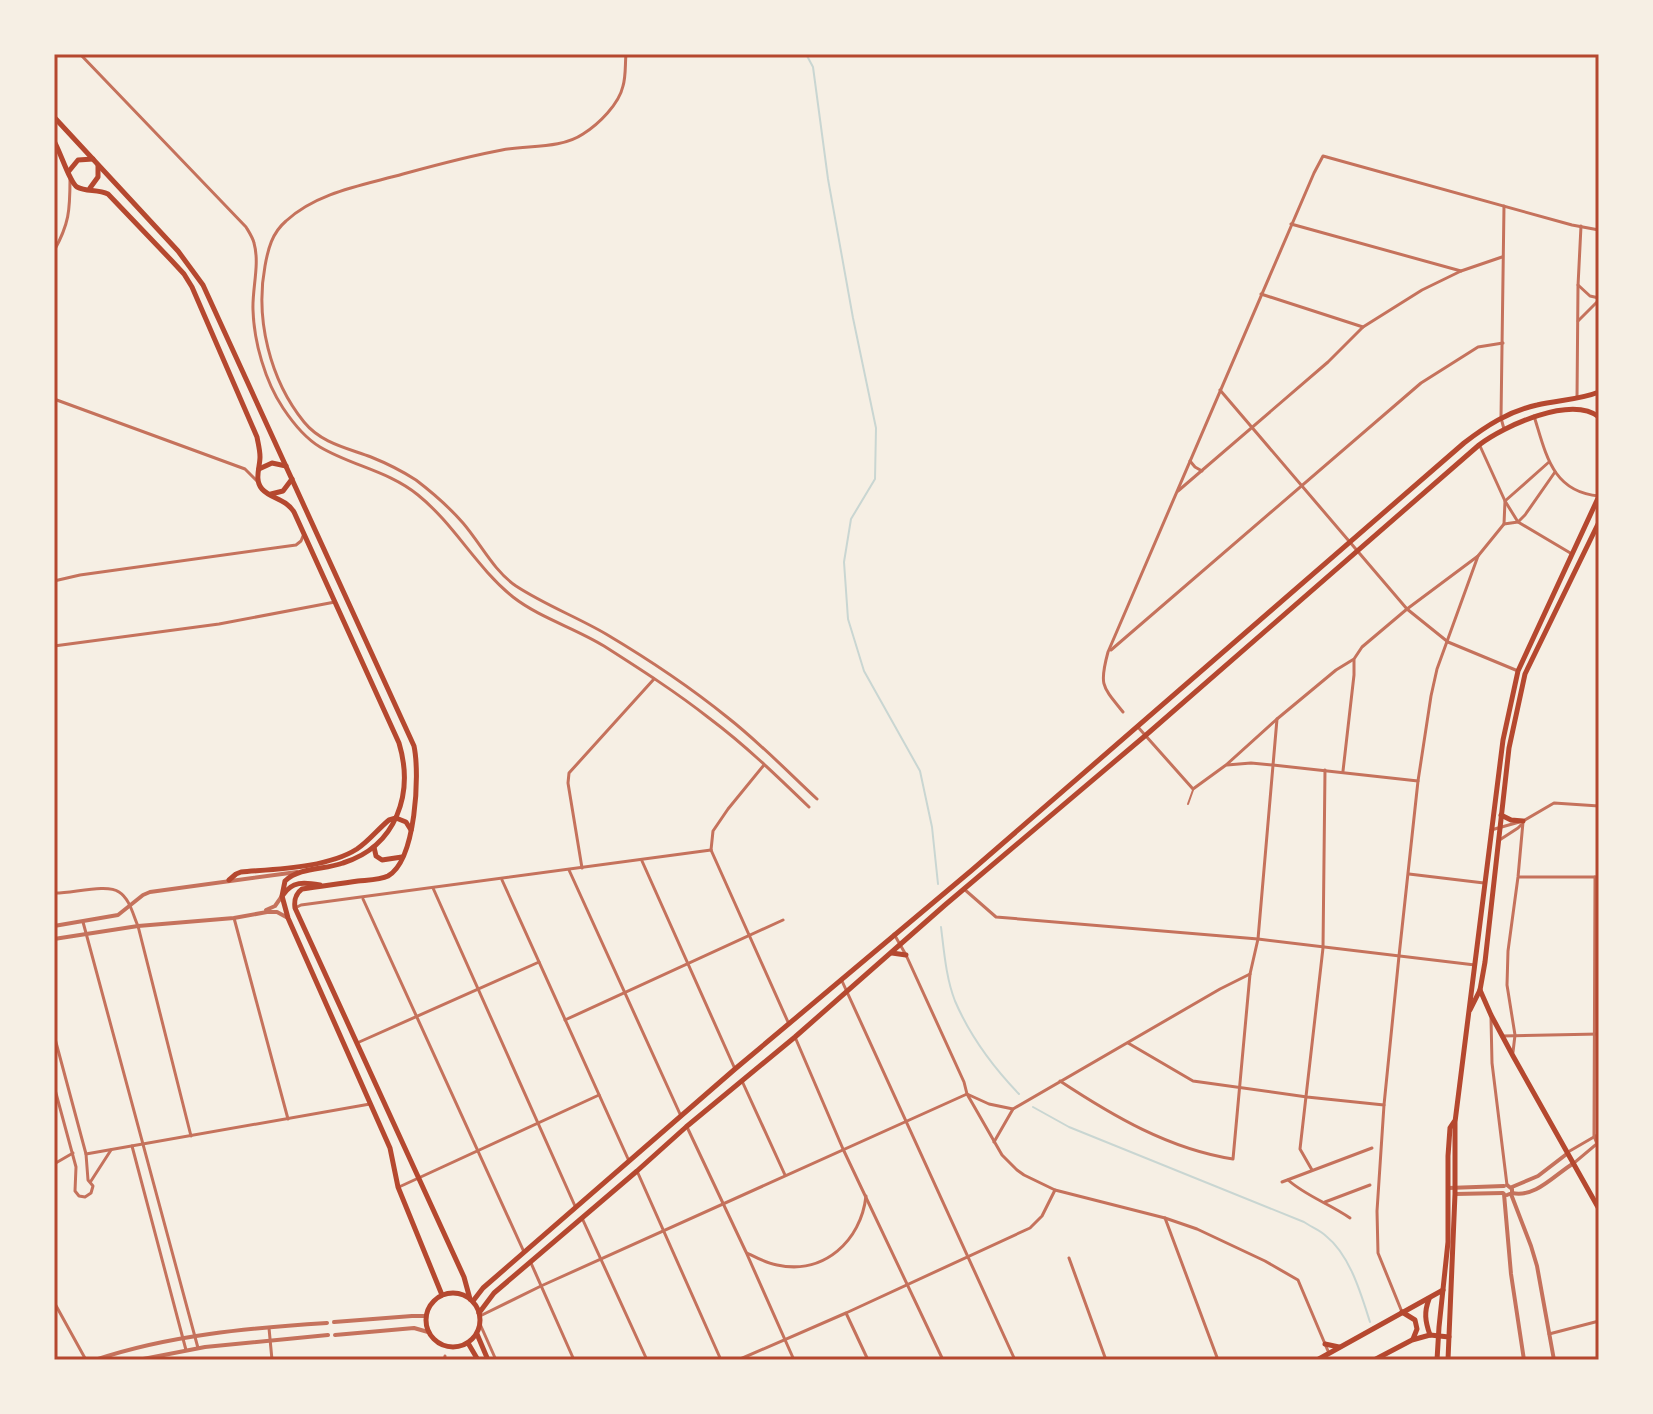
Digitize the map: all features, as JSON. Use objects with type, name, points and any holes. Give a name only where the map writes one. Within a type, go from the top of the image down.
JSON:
[{"type":"main road","points":[[54,117],[178,251],[203,285],[414,746],[417,794],[411,831],[393,873],[384,878],[302,889],[297,893],[295,905],[479,1314],[477,1334],[468,1343],[457,1347],[445,1347],[438,1343],[428,1332],[425,1316],[433,1301],[450,1293],[471,1300]]},
{"type":"main road","points":[[54,141],[76,186],[101,191],[115,201],[184,274],[192,287],[257,437],[259,484],[289,504],[304,532],[403,754],[404,793],[396,818],[374,846],[342,864],[307,871],[287,879],[282,896],[288,918],[390,1148],[398,1187],[442,1295]]},
{"type":"main road","points":[[68,171],[78,160],[93,159]]},
{"type":"main road","points":[[89,189],[98,177],[98,165]]},
{"type":"main road","points":[[471,1300],[1464,443],[1501,418],[1536,405],[1577,399],[1599,392]]},
{"type":"main road","points":[[479,1314],[494,1293],[1146,735],[1479,445],[1504,429],[1534,416],[1587,410],[1599,417]]},
{"type":"main road","points":[[258,470],[272,463],[286,466]]},
{"type":"main road","points":[[270,494],[283,491],[292,479]]},
{"type":"main road","points":[[1448,1360],[1451,1315],[1450,1128],[1455,1122],[1503,740],[1518,671],[1599,496]]},
{"type":"main road","points":[[1469,1011],[1480,990],[1485,962],[1509,748],[1525,674],[1599,522]]},
{"type":"main road","points":[[1581,535],[1590,540]]},
{"type":"main road","points":[[1501,815],[1523,821]]},
{"type":"main road","points":[[229,880],[241,872],[307,865],[338,858],[357,848],[389,820],[396,818],[406,822],[411,831]]},
{"type":"main road","points":[[374,846],[376,856],[382,860],[402,857]]},
{"type":"main road","points":[[964,889],[960,884],[972,870]]},
{"type":"main road","points":[[282,896],[290,887],[300,883],[324,886]]},
{"type":"main road","points":[[891,953],[906,955]]},
{"type":"main road","points":[[1474,976],[1502,1036],[1599,1209]]},
{"type":"main road","points":[[1437,1360],[1452,1191]]},
{"type":"main road","points":[[1317,1360],[1331,1357],[1340,1347],[1443,1290]]},
{"type":"main road","points":[[1432,1296],[1451,1315]]},
{"type":"main road","points":[[1430,1335],[1425,1314],[1432,1296]]},
{"type":"main road","points":[[1402,1312],[1415,1320],[1417,1329],[1412,1340]]},
{"type":"main road","points":[[477,1334],[488,1360]]},
{"type":"main road","points":[[1374,1360],[1412,1340],[1430,1335],[1449,1337]]},
{"type":"main road","points":[[468,1343],[478,1360]]},
{"type":"main road","points":[[1325,1344],[1340,1347]]},
{"type":"street","points":[[80,54],[246,227],[254,243],[253,310],[257,341],[266,373],[281,406],[301,432],[318,446],[388,476],[418,495],[447,523],[488,573],[516,599],[600,644],[711,719],[809,807]]},
{"type":"street","points":[[626,54],[623,88],[611,108],[582,135],[564,142],[468,157],[342,191],[311,204],[287,220],[268,247],[262,287],[264,326],[271,358],[291,405],[317,435],[412,477],[441,499],[494,565],[514,584],[604,633],[700,696],[742,729],[817,799]]},
{"type":"street","points":[[1123,712],[1103,687],[1108,652],[1323,156],[1599,230]]},
{"type":"street","points":[[54,251],[68,219],[70,179]]},
{"type":"street","points":[[1504,206],[1501,418],[1504,429]]},
{"type":"street","points":[[1291,224],[1461,271]]},
{"type":"street","points":[[1577,399],[1581,226]]},
{"type":"street","points":[[1176,492],[1328,362],[1363,327],[1422,290],[1461,271],[1502,257]]},
{"type":"street","points":[[1578,285],[1590,296],[1599,299],[1578,321]]},
{"type":"street","points":[[1261,294],[1363,327]]},
{"type":"street","points":[[1108,652],[1421,383],[1478,347],[1503,343]]},
{"type":"street","points":[[1220,390],[1407,609],[1448,642],[1518,671]]},
{"type":"street","points":[[54,399],[245,469],[259,484]]},
{"type":"street","points":[[1534,416],[1549,462],[1563,482],[1586,495],[1599,496]]},
{"type":"street","points":[[1479,445],[1518,522],[1572,554]]},
{"type":"street","points":[[1190,461],[1202,471]]},
{"type":"street","points":[[1137,726],[1193,789],[1226,765],[1336,670],[1354,659],[1362,647],[1407,609],[1478,556],[1504,524],[1505,501],[1549,462]]},
{"type":"street","points":[[1504,524],[1518,522],[1555,472]]},
{"type":"street","points":[[54,581],[296,545],[304,532]]},
{"type":"street","points":[[1402,1312],[1378,1253],[1377,1211],[1384,1105],[1418,781],[1431,696],[1437,669],[1478,556]]},
{"type":"street","points":[[54,646],[219,624],[335,602]]},
{"type":"street","points":[[1343,771],[1354,659]]},
{"type":"street","points":[[582,868],[569,773],[654,679]]},
{"type":"street","points":[[1060,1081],[1101,1109],[1171,1142],[1233,1159],[1250,974],[1258,939],[1277,719]]},
{"type":"street","points":[[1226,765],[1251,763],[1418,781]]},
{"type":"street","points":[[764,765],[713,831],[711,850],[789,1024]]},
{"type":"street","points":[[1312,1170],[1300,1149],[1323,948],[1325,770]]},
{"type":"street","points":[[1491,830],[1523,821],[1554,803],[1599,806]]},
{"type":"street","points":[[1498,841],[1523,821]]},
{"type":"street","points":[[1513,1056],[1515,1035],[1507,985],[1508,951],[1523,821]]},
{"type":"street","points":[[295,905],[711,850]]},
{"type":"street","points":[[642,860],[735,1069]]},
{"type":"street","points":[[569,870],[681,1117]]},
{"type":"street","points":[[54,926],[118,915],[150,892],[307,871]]},
{"type":"street","points":[[1409,874],[1485,883]]},
{"type":"street","points":[[1452,1191],[1531,1193],[1598,1143],[1594,1136],[1597,877],[1518,877]]},
{"type":"street","points":[[501,879],[629,1161]]},
{"type":"street","points":[[433,888],[576,1207]]},
{"type":"street","points":[[54,893],[109,889],[121,893],[130,905],[191,1136]]},
{"type":"street","points":[[964,889],[996,917],[1258,939],[1475,965]]},
{"type":"street","points":[[54,939],[138,926],[234,918],[272,909],[282,896]]},
{"type":"street","points":[[362,898],[524,1252]]},
{"type":"street","points":[[256,913],[277,912],[288,918]]},
{"type":"street","points":[[234,918],[288,1119]]},
{"type":"street","points":[[565,1020],[783,920]]},
{"type":"street","points":[[83,922],[198,1348]]},
{"type":"street","points":[[894,934],[967,1094],[1002,1155],[1017,1170],[1055,1190],[1197,1229],[1298,1280],[1331,1357]]},
{"type":"street","points":[[357,1043],[539,962]]},
{"type":"street","points":[[994,1142],[1013,1109],[1250,974]]},
{"type":"street","points":[[841,980],[1015,1360]]},
{"type":"street","points":[[1491,1015],[1492,1063],[1507,1190],[1511,1274],[1524,1360]]},
{"type":"street","points":[[1502,1036],[1597,1034]]},
{"type":"street","points":[[54,1035],[86,1154],[93,1190],[89,1195],[82,1197],[75,1188],[76,1167],[54,1086]]},
{"type":"street","points":[[795,1037],[843,1149],[943,1360]]},
{"type":"street","points":[[1128,1043],[1193,1081],[1384,1105]]},
{"type":"street","points":[[742,1081],[785,1175]]},
{"type":"street","points":[[967,1094],[989,1104],[1013,1109]]},
{"type":"street","points":[[479,1314],[967,1094]]},
{"type":"street","points":[[398,1187],[599,1095]]},
{"type":"street","points":[[86,1154],[370,1104]]},
{"type":"street","points":[[686,1127],[794,1360]]},
{"type":"street","points":[[1507,1190],[1538,1176],[1599,1134]]},
{"type":"street","points":[[132,1146],[186,1350]]},
{"type":"street","points":[[1282,1182],[1372,1148]]},
{"type":"street","points":[[89,1181],[111,1150]]},
{"type":"street","points":[[54,1164],[73,1153]]},
{"type":"street","points":[[637,1171],[721,1360]]},
{"type":"street","points":[[1288,1180],[1350,1218]]},
{"type":"street","points":[[1325,1202],[1370,1185]]},
{"type":"street","points":[[738,1360],[1034,1225],[1055,1190]]},
{"type":"street","points":[[1507,1190],[1537,1266],[1554,1360]]},
{"type":"street","points":[[746,1252],[765,1262],[786,1266],[818,1262],[837,1251],[852,1236],[862,1217],[866,1196]]},
{"type":"street","points":[[582,1218],[647,1360]]},
{"type":"street","points":[[1165,1218],[1218,1360]]},
{"type":"street","points":[[1069,1258],[1106,1358],[1098,1360]]},
{"type":"street","points":[[531,1263],[574,1360]]},
{"type":"street","points":[[54,1302],[86,1360]]},
{"type":"street","points":[[846,1313],[868,1360]]},
{"type":"street","points":[[334,1322],[425,1316]]},
{"type":"street","points":[[1549,1334],[1599,1321]]},
{"type":"street","points":[[95,1360],[124,1350],[195,1337],[327,1323]]},
{"type":"street","points":[[480,1324],[496,1360]]},
{"type":"street","points":[[269,1327],[272,1360]]},
{"type":"street","points":[[335,1335],[414,1328],[428,1332]]},
{"type":"street","points":[[138,1360],[198,1348],[328,1335]]},
{"type":"lane","points":[[1188,804],[1193,789]]},
{"type":"waterway","points":[[806,54],[813,67],[828,179],[876,428],[875,479],[851,519],[844,562],[848,619],[864,671],[920,771],[932,827],[938,884]]},
{"type":"waterway","points":[[941,927],[949,983],[961,1014],[983,1051],[1019,1094]]},
{"type":"waterway","points":[[1033,1107],[1069,1127],[1304,1222],[1321,1232],[1348,1264],[1370,1322]]}]
